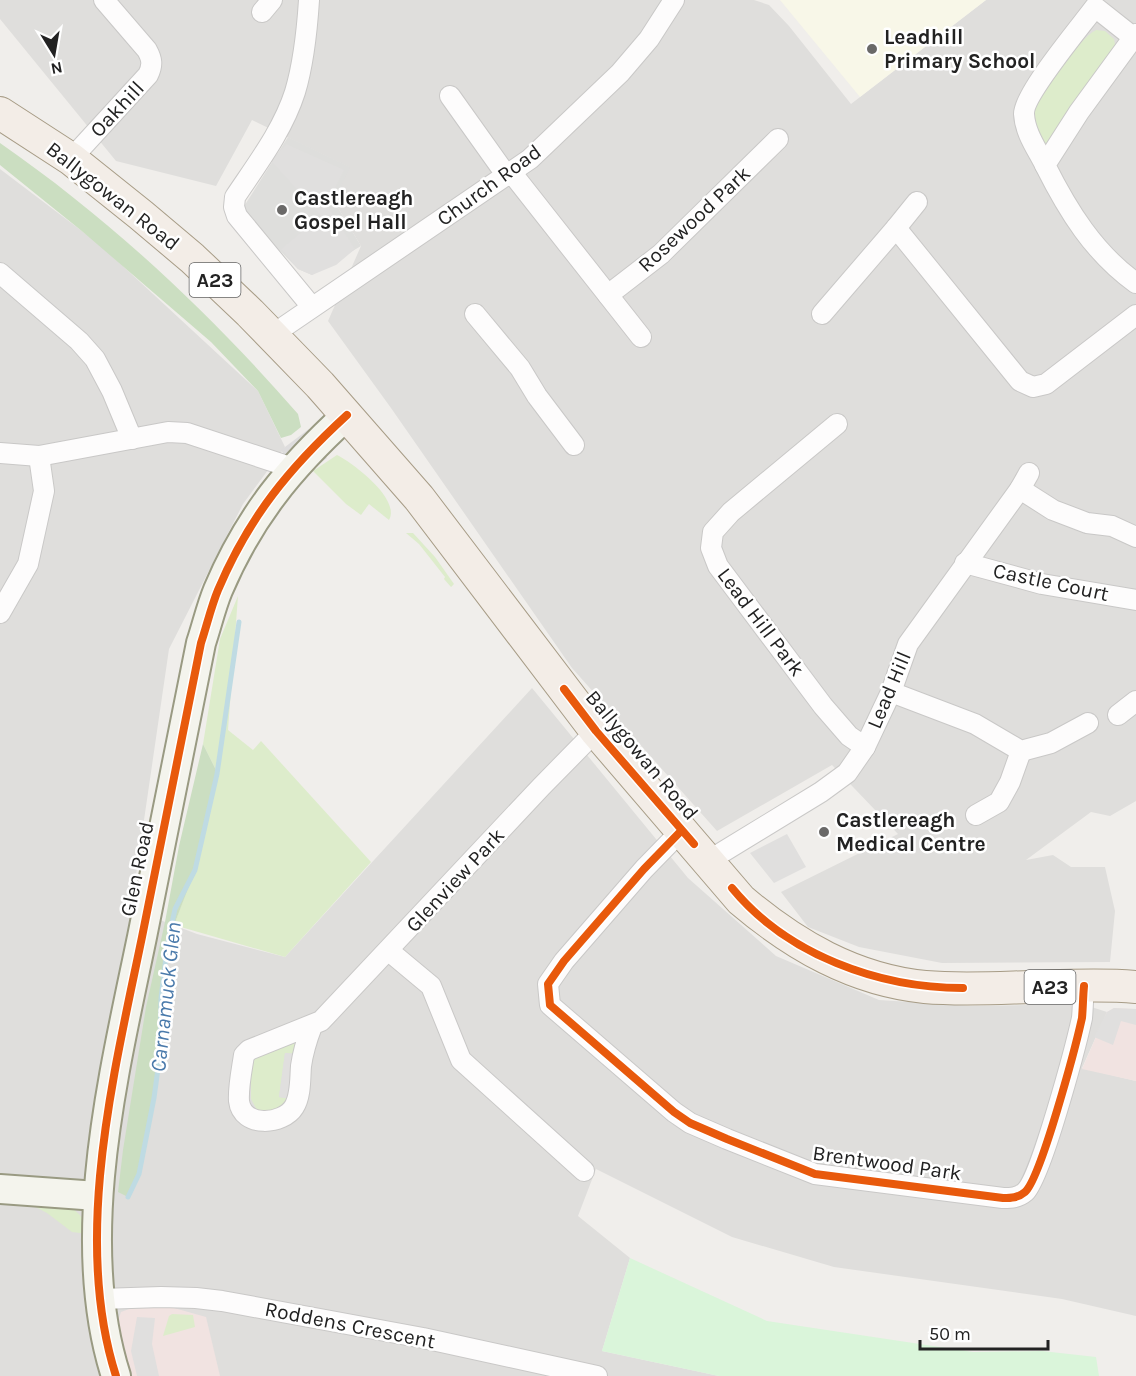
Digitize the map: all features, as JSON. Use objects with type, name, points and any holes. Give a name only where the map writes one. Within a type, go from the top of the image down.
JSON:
[{"type":"main road","name":"Ballygowan Road","points":[[0,113],[71,159],[192,258],[272,335],[347,415],[419,498],[596,731],[741,900],[768,923],[823,957],[857,971],[901,983],[925,987],[1136,987]]},
{"type":"street","name":"Oakhill","points":[[71,159],[148,75],[152,67],[152,58],[147,50],[104,0]]},
{"type":"street","points":[[309,0],[305,43],[295,94],[273,140],[235,197],[234,207],[237,216],[312,307]]},
{"type":"street","name":"Church Road","points":[[272,335],[530,159],[620,73],[649,39],[674,0]]},
{"type":"street","points":[[1045,165],[1079,112],[1135,35],[1095,7],[1037,84],[1023,111],[1027,130],[1045,165],[1076,221],[1108,261],[1134,277]]},
{"type":"street","points":[[450,96],[509,174],[641,337]]},
{"type":"street","name":"Rosewood Park","points":[[608,295],[661,254],[778,139]]},
{"type":"street","points":[[822,314],[917,202]]},
{"type":"street","points":[[896,228],[1020,381],[1033,387],[1046,384],[1136,315]]},
{"type":"street","points":[[0,273],[80,341],[95,359],[112,391],[132,439]]},
{"type":"street","points":[[475,314],[520,368],[537,396],[574,445]]},
{"type":"street","name":"Glen Road","points":[[116,1376],[104,1327],[101,1299],[98,1196],[103,1144],[121,1039],[201,643],[217,592],[238,547],[258,514],[293,468],[347,415]]},
{"type":"street","name":"Lead Hill Park","points":[[837,424],[731,512],[713,532],[711,548],[718,566],[823,706],[849,736],[865,747]]},
{"type":"street","points":[[0,453],[7,456],[39,456],[168,432],[187,433],[293,468]]},
{"type":"street","points":[[0,613],[21,580],[28,564],[44,491],[39,456]]},
{"type":"street","name":"Lead Hill","points":[[708,861],[821,792],[847,773],[865,747],[891,692],[908,644],[1024,481],[1053,510],[1087,523],[1112,526],[1136,537]]},
{"type":"street","name":"Castle Court","points":[[966,563],[1042,584],[1136,600]]},
{"type":"street","points":[[891,692],[975,724],[1021,752],[1051,743],[1088,723]]},
{"type":"street","points":[[1118,715],[1136,701]]},
{"type":"street","name":"Glenview Park","points":[[312,1026],[306,1041],[295,1106],[286,1116],[274,1121],[261,1121],[250,1117],[243,1111],[239,1102],[244,1055],[256,1046],[321,1021],[596,731]]},
{"type":"street","points":[[976,815],[999,802],[1010,782],[1021,752]]},
{"type":"street","name":"Brentwood Park","points":[[681,831],[644,869],[564,961],[548,984],[550,1005],[674,1112],[690,1123],[783,1162],[815,1174],[1003,1198],[1016,1197],[1024,1193],[1039,1168],[1065,1082],[1082,1018],[1084,986]]},
{"type":"street","points":[[389,951],[431,986],[461,1060],[584,1171]]},
{"type":"street","points":[[0,1189],[98,1196]]},
{"type":"street","name":"Roddens Crescent","points":[[101,1299],[160,1297],[222,1301],[423,1338],[597,1376]]},
{"type":"shaded area","points":[[0,0],[754,0],[769,5],[789,26],[851,104],[986,0],[1136,0],[1136,801],[1110,816],[1091,812],[1026,860],[1053,855],[1071,867],[1105,867],[1115,911],[1110,962],[942,963],[859,947],[808,927],[781,892],[898,834],[832,765],[717,831],[572,668],[328,321],[361,246],[334,201],[349,167],[252,120],[216,186],[116,161],[0,19]]},
{"type":"shaded area","name":"Leadhill Primary School","points":[[780,0],[986,0],[860,97]]},
{"type":"shaded area","points":[[288,137],[350,167],[334,201],[361,246],[312,275],[298,269],[241,211]]},
{"type":"shaded area","points":[[286,144],[344,170],[327,205],[355,249],[336,265],[312,275],[298,269],[281,249],[321,216],[271,161]]},
{"type":"shaded area","points":[[0,169],[99,244],[258,391],[285,447],[243,504],[169,649],[131,909],[197,934],[285,957],[532,688],[688,878],[776,956],[879,1000],[971,1006],[1082,1004],[1107,1012],[1082,1068],[1136,1081],[1136,1316],[1062,1299],[834,1267],[732,1237],[596,1169],[578,1216],[630,1258],[602,1351],[719,1376],[0,1376]]},
{"type":"shaded area","points":[[787,834],[806,867],[774,883],[750,853]]},
{"type":"shaded area","points":[[1114,1008],[1136,1009],[1136,1081],[1082,1069],[1107,1012]]},
{"type":"shaded area","points":[[1114,1008],[1136,1009],[1136,1025],[1121,1021],[1113,1045],[1094,1037],[1107,1012]]},
{"type":"shaded area","points":[[285,1053],[296,1054],[291,1099],[279,1097]]},
{"type":"shaded area","points":[[137,1306],[174,1308],[206,1317],[220,1376],[127,1376],[116,1326],[121,1312]]},
{"type":"shaded area","points":[[137,1317],[155,1318],[152,1344],[159,1376],[137,1376],[131,1351]]},
{"type":"green space","points":[[1096,30],[1105,31],[1114,39],[1116,50],[1049,147],[1042,146],[1031,112],[1071,55]]},
{"type":"green space","points":[[0,143],[81,203],[157,269],[230,339],[264,376],[298,414],[301,427],[291,435],[281,438],[258,391],[211,342],[83,232],[0,165]]},
{"type":"green space","points":[[337,455],[364,474],[382,492],[391,512],[389,520],[369,504],[361,515],[346,504],[313,471]]},
{"type":"green space","points":[[406,533],[413,533],[435,557],[454,584],[451,587],[419,544]]},
{"type":"green space","points":[[238,596],[228,730],[253,750],[261,741],[371,862],[285,957],[174,925],[193,873],[217,772],[203,744],[220,639]]},
{"type":"green space","points":[[203,744],[217,772],[195,870],[168,941],[161,998],[160,1051],[154,1098],[140,1171],[128,1197],[118,1192],[146,1007],[179,846]]},
{"type":"green space","points":[[292,1041],[296,1042],[298,1054],[285,1053],[279,1097],[291,1099],[285,1110],[258,1112],[251,1099],[251,1059]]},
{"type":"green space","points":[[28,1203],[66,1206],[74,1210],[85,1223],[88,1234],[72,1232],[47,1213]]},
{"type":"green space","points":[[630,1258],[767,1321],[973,1352],[1042,1351],[1096,1357],[1099,1376],[719,1376],[602,1351]]},
{"type":"green space","points":[[172,1314],[193,1315],[195,1327],[163,1336],[169,1316]]},
{"type":"pier","points":[[309,429],[327,458],[300,478],[281,450]]},
{"type":"waterway","name":"Carnamuck Glen","points":[[128,1197],[139,1174],[154,1098],[160,1054],[161,998],[168,941],[175,909],[195,870],[217,774],[239,622]]},
{"type":"cycle path","points":[[116,1376],[103,1323],[98,1269],[98,1213],[102,1156],[120,1044],[201,643],[218,590],[243,539],[257,517],[289,474],[347,415]]},
{"type":"cycle path","points":[[564,689],[596,731],[694,844]]},
{"type":"cycle path","points":[[681,831],[644,869],[564,961],[548,984],[550,1005],[674,1112],[690,1123],[815,1174],[1003,1198],[1014,1197],[1025,1192],[1040,1163],[1073,1055],[1082,1018],[1084,986]]},
{"type":"cycle path","points":[[732,888],[754,912],[779,932],[837,963],[899,982],[963,988]]},
{"type":"place","name":"Leadhill Primary School","points":[[872,49]]},
{"type":"place","name":"Castlereagh Gospel Hall","points":[[282,210]]},
{"type":"place","name":"Castlereagh Medical Centre","points":[[824,832]]}]
